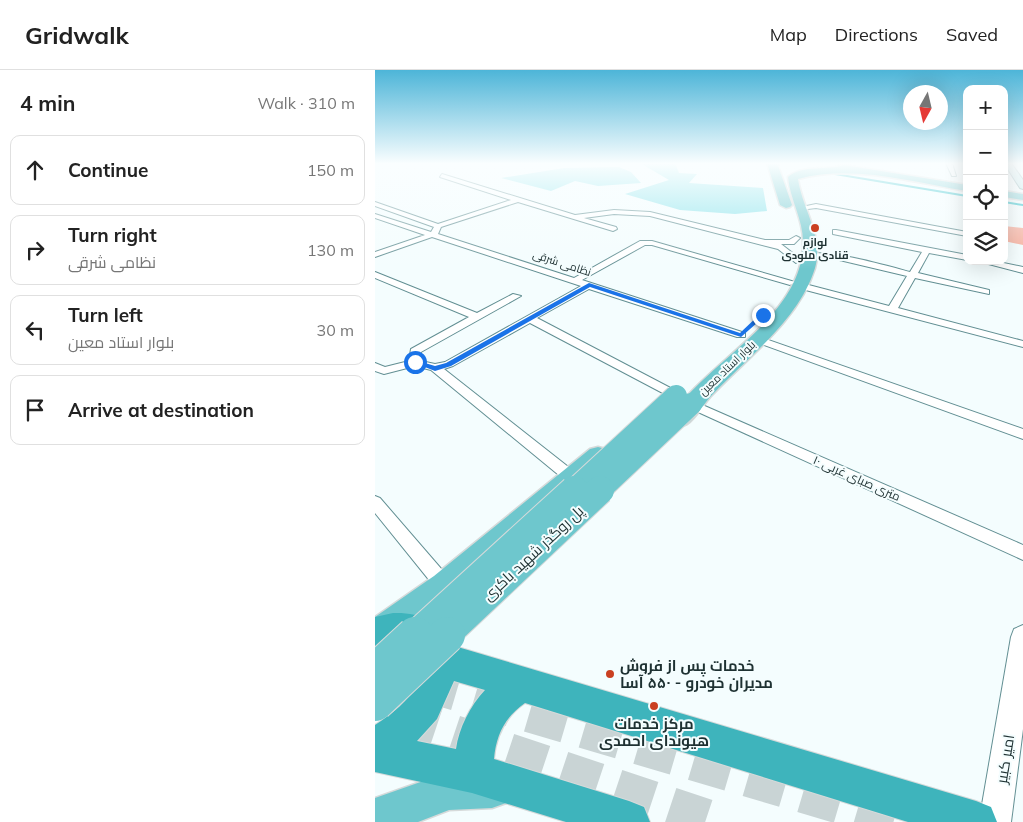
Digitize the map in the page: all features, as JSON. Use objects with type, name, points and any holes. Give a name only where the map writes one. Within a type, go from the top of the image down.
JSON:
[{"type":"highway","points":[[375,746],[403,729],[420,712],[435,684],[438,675],[439,657],[432,641],[420,631],[403,627],[378,631]]},
{"type":"highway","points":[[439,657],[521,684],[976,822]]},
{"type":"highway","points":[[475,773],[475,746],[483,720],[500,699],[521,684]]},
{"type":"highway","points":[[375,753],[423,760],[475,773],[629,822]]},
{"type":"main road","name":"بلوار استاد معین","points":[[784,198],[803,258]]},
{"type":"main road","name":"بلوار استاد معین","points":[[686,394],[757,339],[791,301],[803,258],[811,242],[797,198]]},
{"type":"main road","name":"بلوار استاد معین","points":[[712,362],[795,284]]},
{"type":"main road","points":[[378,631],[444,585],[648,414],[686,394]]},
{"type":"main road","points":[[439,657],[486,615],[605,500],[675,426],[686,394]]},
{"type":"main road","name":"پل روگذر شهید باکری","points":[[375,672],[686,394]]},
{"type":"main road","name":"پل روگذر شهید باکری","points":[[375,703],[686,394]]},
{"type":"main road","points":[[375,818],[449,791],[526,788]]},
{"type":"street","points":[[511,198],[613,229]]},
{"type":"street","points":[[375,255],[517,200]]},
{"type":"street","points":[[375,204],[436,230]]},
{"type":"street","points":[[800,208],[817,206],[886,231],[927,250],[963,257]]},
{"type":"street","points":[[575,217],[614,212],[650,214],[765,242],[803,258],[831,256],[986,292]]},
{"type":"street","name":"نظامی شرقی","points":[[375,216],[436,230],[589,285],[741,335]]},
{"type":"street","points":[[836,232],[886,231],[963,234]]},
{"type":"street","points":[[573,279],[647,234]]},
{"type":"street","points":[[765,242],[791,242],[797,238]]},
{"type":"street","points":[[573,279],[643,243],[652,243],[795,284],[1023,344]]},
{"type":"street","points":[[892,310],[927,250]]},
{"type":"street","points":[[1000,265],[1023,270]]},
{"type":"street","points":[[375,275],[477,317]]},
{"type":"street","points":[[435,368],[449,364],[589,285]]},
{"type":"street","points":[[415,362],[415,352],[516,296]]},
{"type":"street","name":"۱۰ متری صبای غربی","points":[[529,318],[1023,553]]},
{"type":"street","points":[[757,339],[1023,434]]},
{"type":"street","points":[[378,371],[415,362],[435,368],[571,477]]},
{"type":"street","points":[[375,502],[444,585]]},
{"type":"street","name":"امیر کبیر","points":[[995,822],[1023,637]]},
{"type":"shaded area","points":[[639,198],[765,198],[767,211],[735,214],[680,210]]},
{"type":"building","points":[[1008,226],[1023,228],[1023,245],[1008,242]]},
{"type":"waterway","points":[[1008,203],[1023,205]]},
{"type":"tunnel","points":[[420,681],[898,822]]},
{"type":"tunnel","points":[[400,716],[718,822]]},
{"type":"place","name":"لوازم قنادی ملودی","points":[[815,228]]},
{"type":"place","name":"خدمات پس از فروش مدیران خودرو - ۵۵۰ آسا","points":[[610,674]]},
{"type":"place","name":"مرکز خدمات هیوندای احمدی","points":[[654,706]]},
{"type":"route","points":[[415,362],[435,368],[449,364],[589,285],[741,335],[763,315]]}]
